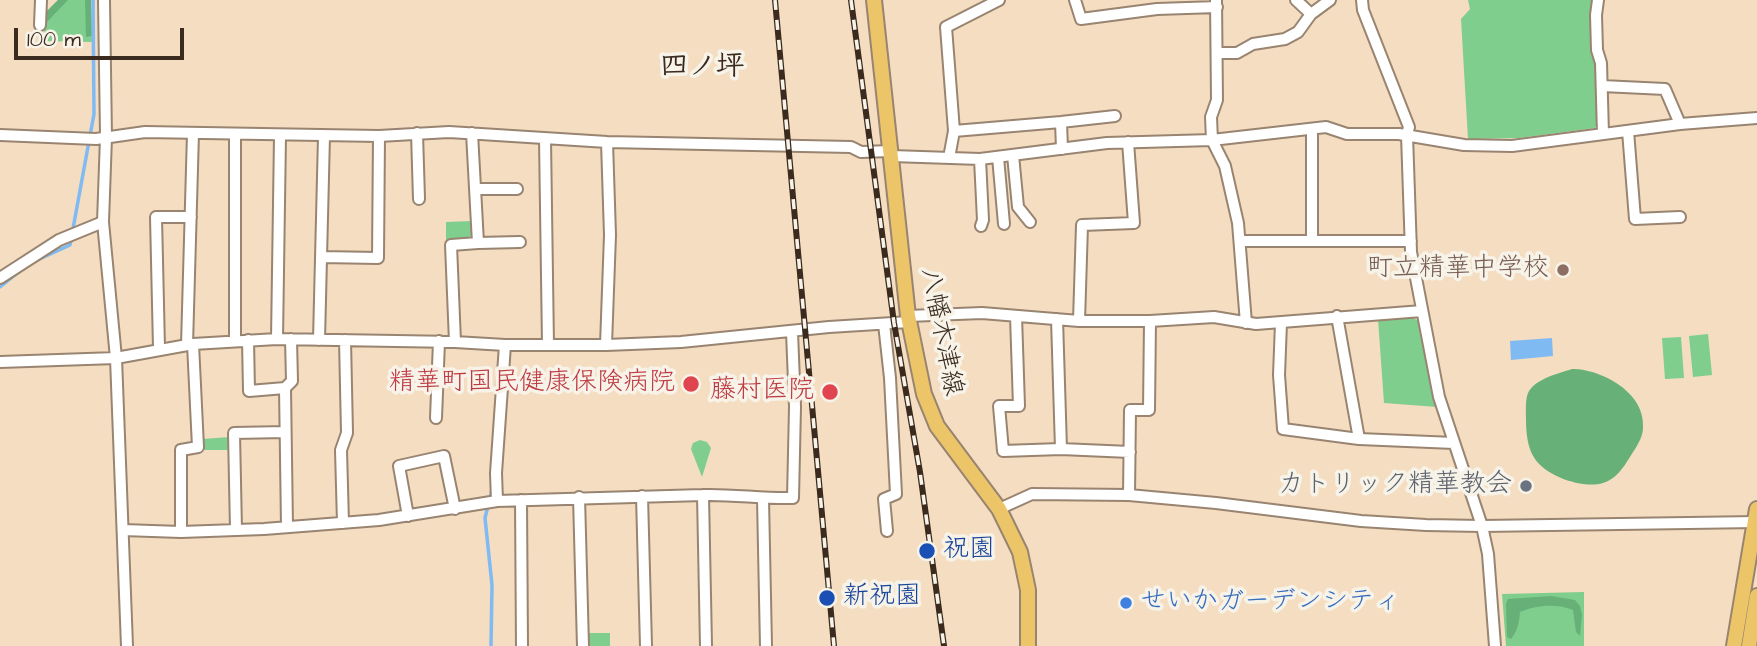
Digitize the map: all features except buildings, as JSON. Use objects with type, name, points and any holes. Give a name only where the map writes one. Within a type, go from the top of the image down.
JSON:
[{"type":"main road","name":"八幡木津線","points":[[874,0],[908,319],[924,394],[931,416],[999,509],[1020,552],[1026,577],[1028,646]]},
{"type":"main road","points":[[1734,646],[1756,518]]},
{"type":"main road","points":[[1749,646],[1757,596]]},
{"type":"street","points":[[40,25],[41,0]]},
{"type":"street","points":[[104,0],[106,137],[103,222],[116,358],[127,646]]},
{"type":"street","points":[[949,158],[954,131],[946,27],[999,0]]},
{"type":"street","points":[[1074,0],[1081,19],[1217,4],[1217,100],[1211,117],[1212,140],[1225,166],[1241,241],[1246,323]]},
{"type":"street","points":[[1133,0],[1135,13]]},
{"type":"street","points":[[1296,0],[1311,14]]},
{"type":"street","points":[[1218,53],[1237,53],[1253,44],[1285,39],[1303,27],[1311,14],[1329,0]]},
{"type":"street","points":[[1362,0],[1363,10],[1409,127],[1407,135],[1411,241],[1422,311],[1439,397],[1482,526],[1488,554],[1495,646]]},
{"type":"street","points":[[1598,0],[1597,38],[1601,63],[1603,134]]},
{"type":"street","points":[[1602,86],[1665,89],[1679,124]]},
{"type":"street","points":[[954,131],[1115,116]]},
{"type":"street","points":[[0,135],[96,139],[145,132],[279,136],[472,133],[607,142],[851,147],[861,152],[980,159],[1128,142],[1212,140],[1326,127],[1347,134],[1407,135],[1464,145],[1512,146],[1679,124],[1757,118]]},
{"type":"street","points":[[1061,122],[1062,149]]},
{"type":"street","points":[[1312,129],[1312,241]]},
{"type":"street","points":[[1628,131],[1635,219],[1680,216]]},
{"type":"street","points":[[417,133],[419,199]]},
{"type":"street","points":[[472,133],[478,243]]},
{"type":"street","points":[[181,532],[181,450],[198,447],[190,344],[193,134]]},
{"type":"street","points":[[235,135],[235,341]]},
{"type":"street","points":[[277,339],[279,136]]},
{"type":"street","points":[[319,340],[324,136]]},
{"type":"street","points":[[321,257],[378,258],[379,136]]},
{"type":"street","points":[[545,139],[548,345]]},
{"type":"street","points":[[606,345],[610,235],[607,142]]},
{"type":"street","points":[[1079,321],[1082,225],[1134,223],[1128,142]]},
{"type":"street","points":[[1013,155],[1019,210],[1030,222]]},
{"type":"street","points":[[999,157],[1004,224]]},
{"type":"street","points":[[980,159],[984,220],[981,226]]},
{"type":"street","points":[[476,189],[517,189]]},
{"type":"street","points":[[159,348],[156,217],[191,217]]},
{"type":"street","points":[[0,278],[59,240],[103,222]]},
{"type":"street","points":[[1241,241],[1411,241]]},
{"type":"street","points":[[455,341],[451,245],[520,242]]},
{"type":"street","points":[[0,362],[116,358],[190,344],[277,339],[455,341],[505,345],[681,342],[884,324],[961,312],[1079,321],[1150,321],[1214,317],[1246,323],[1281,323],[1336,316],[1422,311]]},
{"type":"street","points":[[1016,316],[1019,405],[999,406],[1003,451],[1061,449],[1130,452]]},
{"type":"street","points":[[1336,316],[1359,439]]},
{"type":"street","points":[[1057,319],[1061,449]]},
{"type":"street","points":[[1129,495],[1130,410],[1149,410],[1150,321]]},
{"type":"street","points":[[1281,323],[1279,375],[1283,429],[1359,439],[1454,443]]},
{"type":"street","points":[[884,324],[890,378],[896,494],[884,499],[887,531]]},
{"type":"street","points":[[123,530],[181,532],[343,523],[408,516],[497,501],[579,497],[703,495],[793,498],[795,407],[792,332]]},
{"type":"street","points":[[248,340],[248,391],[285,388],[292,381],[291,339]]},
{"type":"street","points":[[343,523],[341,450],[347,433],[345,340]]},
{"type":"street","points":[[436,418],[439,341]]},
{"type":"street","points":[[497,501],[496,473],[505,345]]},
{"type":"street","points":[[285,388],[287,527]]},
{"type":"street","points":[[236,530],[234,433],[285,432]]},
{"type":"street","points":[[408,516],[399,466],[444,456],[455,509]]},
{"type":"street","points":[[999,509],[1032,494],[1129,495],[1361,521],[1482,526],[1756,518]]},
{"type":"street","points":[[703,495],[706,646]]},
{"type":"street","points":[[642,496],[646,646]]},
{"type":"street","points":[[579,497],[583,646]]},
{"type":"street","points":[[765,499],[766,646]]},
{"type":"street","points":[[521,500],[522,646]]},
{"type":"green space","points":[[58,0],[91,0],[92,42],[44,41],[45,13]]},
{"type":"green space","points":[[58,0],[68,0],[45,24],[45,13]]},
{"type":"green space","points":[[85,0],[91,0],[92,36],[86,37]]},
{"type":"green space","points":[[1468,0],[1593,0],[1595,128],[1519,138],[1468,139],[1461,19],[1470,9]]},
{"type":"green space","points":[[472,221],[473,233],[468,239],[446,240],[446,222]]},
{"type":"green space","points":[[1411,317],[1419,321],[1437,407],[1384,403],[1378,319]]},
{"type":"green space","points":[[1708,334],[1712,375],[1693,377],[1689,336]]},
{"type":"green space","points":[[1681,337],[1684,378],[1665,379],[1662,338]]},
{"type":"green space","points":[[1572,369],[1596,373],[1620,385],[1630,394],[1642,415],[1643,432],[1636,447],[1619,473],[1603,483],[1576,483],[1557,476],[1535,459],[1529,445],[1526,408],[1529,391],[1543,380]]},
{"type":"green space","points":[[230,437],[231,450],[203,450],[202,439]]},
{"type":"green space","points":[[700,440],[707,442],[711,448],[702,477],[691,449],[693,443]]},
{"type":"green space","points":[[1584,592],[1584,646],[1506,646],[1502,594]]},
{"type":"green space","points":[[1551,596],[1575,600],[1580,606],[1580,636],[1576,632],[1573,610],[1546,606],[1520,612],[1515,633],[1511,639],[1507,637],[1508,599]]},
{"type":"green space","points":[[587,633],[610,633],[610,646],[588,646]]},
{"type":"water","points":[[1552,338],[1553,356],[1511,360],[1510,341]]},
{"type":"waterway","points":[[33,262],[70,245],[94,114],[93,0]]},
{"type":"waterway","points":[[0,287],[21,270]]},
{"type":"waterway","points":[[491,646],[492,585],[485,518],[492,490]]},
{"type":"railway","points":[[775,0],[834,646]]},
{"type":"railway","points":[[851,0],[894,323],[920,472],[944,646]]},
{"type":"place","name":"町立精華中学校","points":[[1563,270]]},
{"type":"place","name":"精華町国民健康保険病院","points":[[691,384]]},
{"type":"place","name":"藤村医院","points":[[830,392]]},
{"type":"place","name":"カトリック精華教会","points":[[1526,486]]},
{"type":"place","name":"祝園","points":[[927,551]]},
{"type":"place","name":"新祝園","points":[[827,598]]},
{"type":"place","name":"せいかガーデンシティ","points":[[1126,603]]},
{"type":"district","name":"四ノ坪","points":[[702,68]]}]
